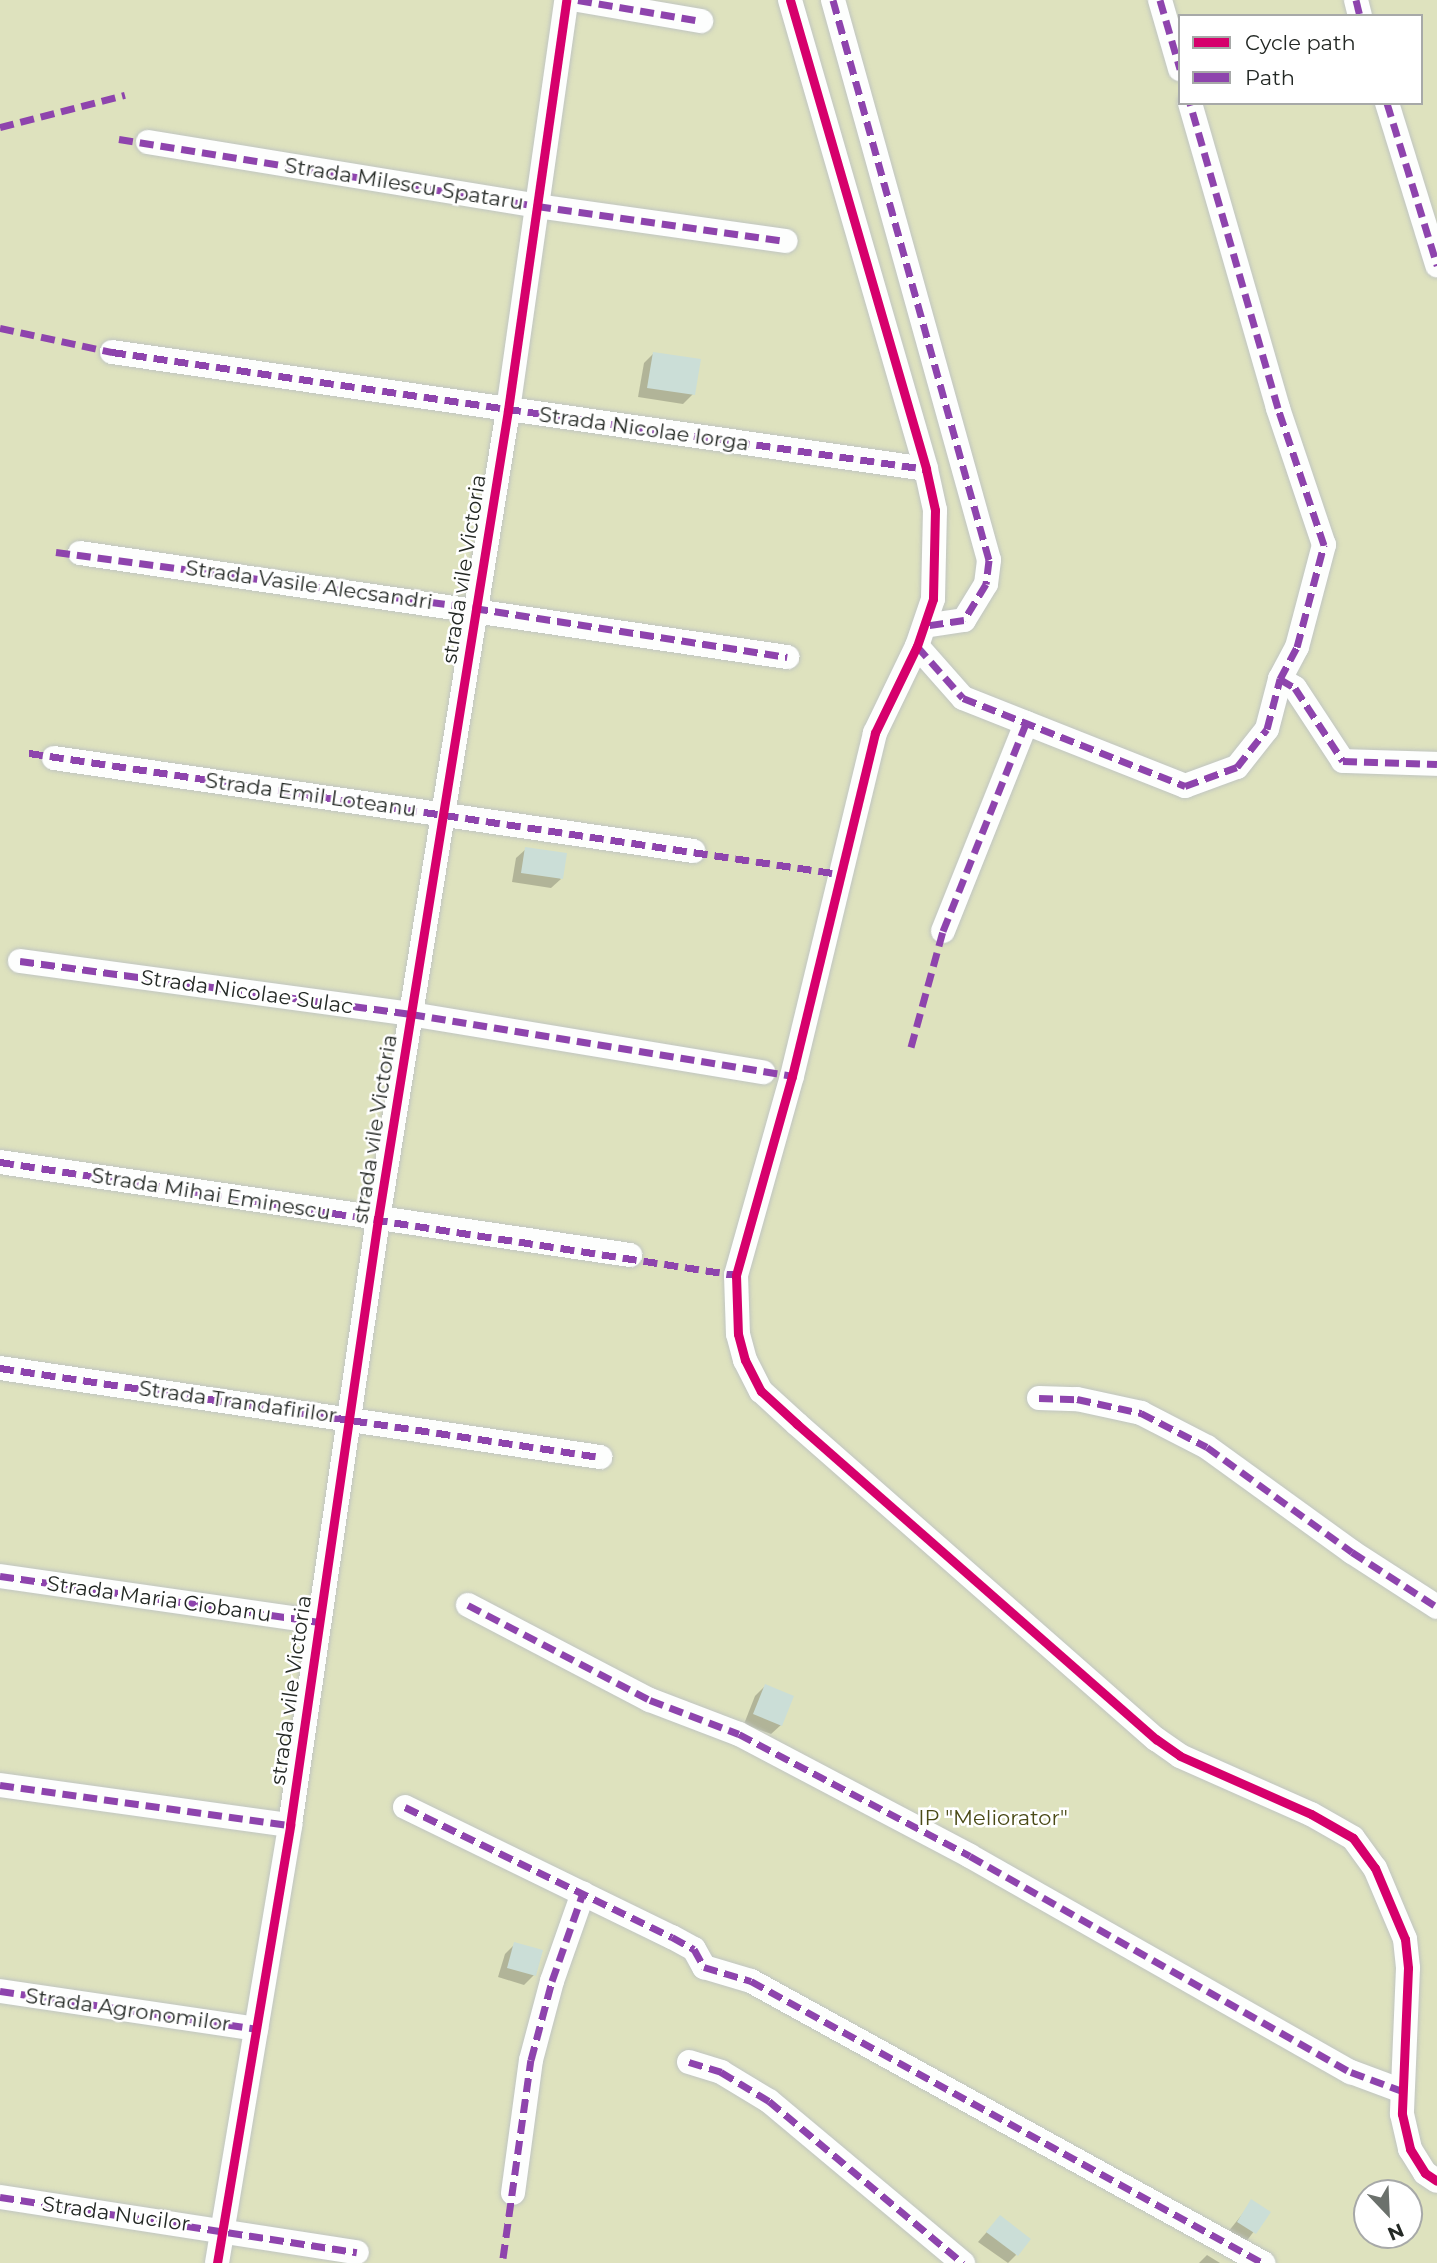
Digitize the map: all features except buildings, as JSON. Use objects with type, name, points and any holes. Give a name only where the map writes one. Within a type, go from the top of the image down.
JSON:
[{"type":"street","name":"strada vile Victoria","points":[[217,2263],[289,1825],[379,1219],[474,608],[508,410],[566,0]]},
{"type":"street","points":[[578,0],[701,22]]},
{"type":"street","points":[[790,0],[926,469],[935,510],[933,599],[920,636],[874,733],[792,1076],[736,1275],[738,1334],[745,1360],[761,1391],[779,1408],[1146,1731],[1180,1756],[1311,1814],[1353,1838],[1375,1868],[1405,1939],[1408,1968],[1402,2114],[1410,2149],[1425,2173],[1437,2181]]},
{"type":"street","points":[[833,0],[989,560],[986,584],[964,620],[920,636]]},
{"type":"street","points":[[1160,0],[1178,62]]},
{"type":"street","points":[[920,636],[963,698],[1185,786],[1237,767],[1267,729],[1280,679],[1297,647],[1324,545],[1278,408],[1191,105]]},
{"type":"street","points":[[1388,105],[1437,265]]},
{"type":"street","name":"Strada Milescu Spataru","points":[[148,142],[537,206],[786,241]]},
{"type":"street","name":"Strada Nicolae Iorga","points":[[112,352],[926,469]]},
{"type":"street","name":"Strada Vasile Alecsandri","points":[[80,553],[474,608],[787,657]]},
{"type":"street","points":[[1280,679],[1295,688],[1343,761],[1437,764]]},
{"type":"street","points":[[943,930],[1026,723]]},
{"type":"street","name":"Strada Emil Loteanu","points":[[54,758],[693,851]]},
{"type":"street","name":"Strada Nicolae Sulac","points":[[20,961],[411,1014],[764,1072]]},
{"type":"street","name":"Strada Mihai Eminescu","points":[[0,1162],[630,1255]]},
{"type":"street","name":"Strada Trandafirilor","points":[[0,1368],[600,1457]]},
{"type":"street","points":[[1039,1398],[1077,1399],[1141,1413],[1207,1447],[1352,1552],[1437,1606]]},
{"type":"street","name":"Strada Maria Ciobanu","points":[[0,1576],[318,1622]]},
{"type":"street","points":[[468,1605],[650,1700],[739,1734],[970,1856],[1351,2072],[1402,2091]]},
{"type":"street","points":[[0,1785],[289,1825]]},
{"type":"street","points":[[405,1807],[694,1949],[704,1967],[751,1981],[1263,2263]]},
{"type":"street","points":[[513,2193],[531,2060],[552,1981],[583,1893]]},
{"type":"street","name":"Strada Agronomilor","points":[[0,1991],[256,2029]]},
{"type":"street","points":[[689,2063],[721,2072],[769,2101],[962,2263]]},
{"type":"street","name":"Strada Nucilor","points":[[0,2197],[356,2252]]},
{"type":"green space","name":"IP \"Meliorator\"","points":[[0,0],[1437,0],[1437,2263],[0,2263]]},
{"type":"marked path","points":[[578,0],[701,21]]},
{"type":"marked path","points":[[833,0],[989,560],[986,584],[964,620],[924,626]]},
{"type":"marked path","points":[[1160,0],[1178,62]]},
{"type":"marked path","points":[[1356,0],[1360,14]]},
{"type":"marked path","points":[[0,127],[125,95]]},
{"type":"marked path","points":[[915,649],[917,646],[963,698],[1185,786],[1237,767],[1267,729],[1280,679],[1297,647],[1324,545],[1278,408],[1191,105]]},
{"type":"marked path","points":[[1388,105],[1437,265]]},
{"type":"marked path","points":[[119,139],[537,206],[786,241]]},
{"type":"marked path","points":[[0,328],[112,352],[926,469]]},
{"type":"marked path","points":[[56,552],[474,608],[787,657]]},
{"type":"marked path","points":[[1280,679],[1295,688],[1343,761],[1437,764]]},
{"type":"marked path","points":[[911,1047],[943,931],[1026,723]]},
{"type":"marked path","points":[[29,753],[840,874]]},
{"type":"marked path","points":[[20,961],[411,1014],[792,1076]]},
{"type":"marked path","points":[[0,1162],[736,1275]]},
{"type":"marked path","points":[[0,1368],[600,1457]]},
{"type":"marked path","points":[[1039,1398],[1077,1399],[1141,1413],[1207,1447],[1352,1552],[1437,1607]]},
{"type":"marked path","points":[[0,1576],[318,1622]]},
{"type":"marked path","points":[[468,1605],[650,1700],[739,1734],[970,1856],[1351,2072],[1402,2091]]},
{"type":"marked path","points":[[0,1785],[290,1825]]},
{"type":"marked path","points":[[405,1807],[672,1937],[694,1949],[704,1967],[751,1981],[1263,2263]]},
{"type":"marked path","points":[[503,2258],[531,2060],[552,1981],[583,1893]]},
{"type":"marked path","points":[[0,1991],[256,2029]]},
{"type":"marked path","points":[[689,2062],[721,2072],[769,2101],[963,2263]]},
{"type":"marked path","points":[[0,2197],[357,2252]]},
{"type":"cycle path","points":[[217,2263],[290,1825],[378,1219],[508,410],[566,0]]},
{"type":"cycle path","points":[[790,0],[926,469],[935,510],[933,599],[917,646],[875,733],[792,1076],[736,1275],[738,1334],[745,1360],[761,1391],[1156,1739],[1180,1756],[1311,1814],[1353,1838],[1375,1868],[1405,1939],[1408,1968],[1402,2114],[1410,2149],[1425,2173],[1437,2181]]}]
